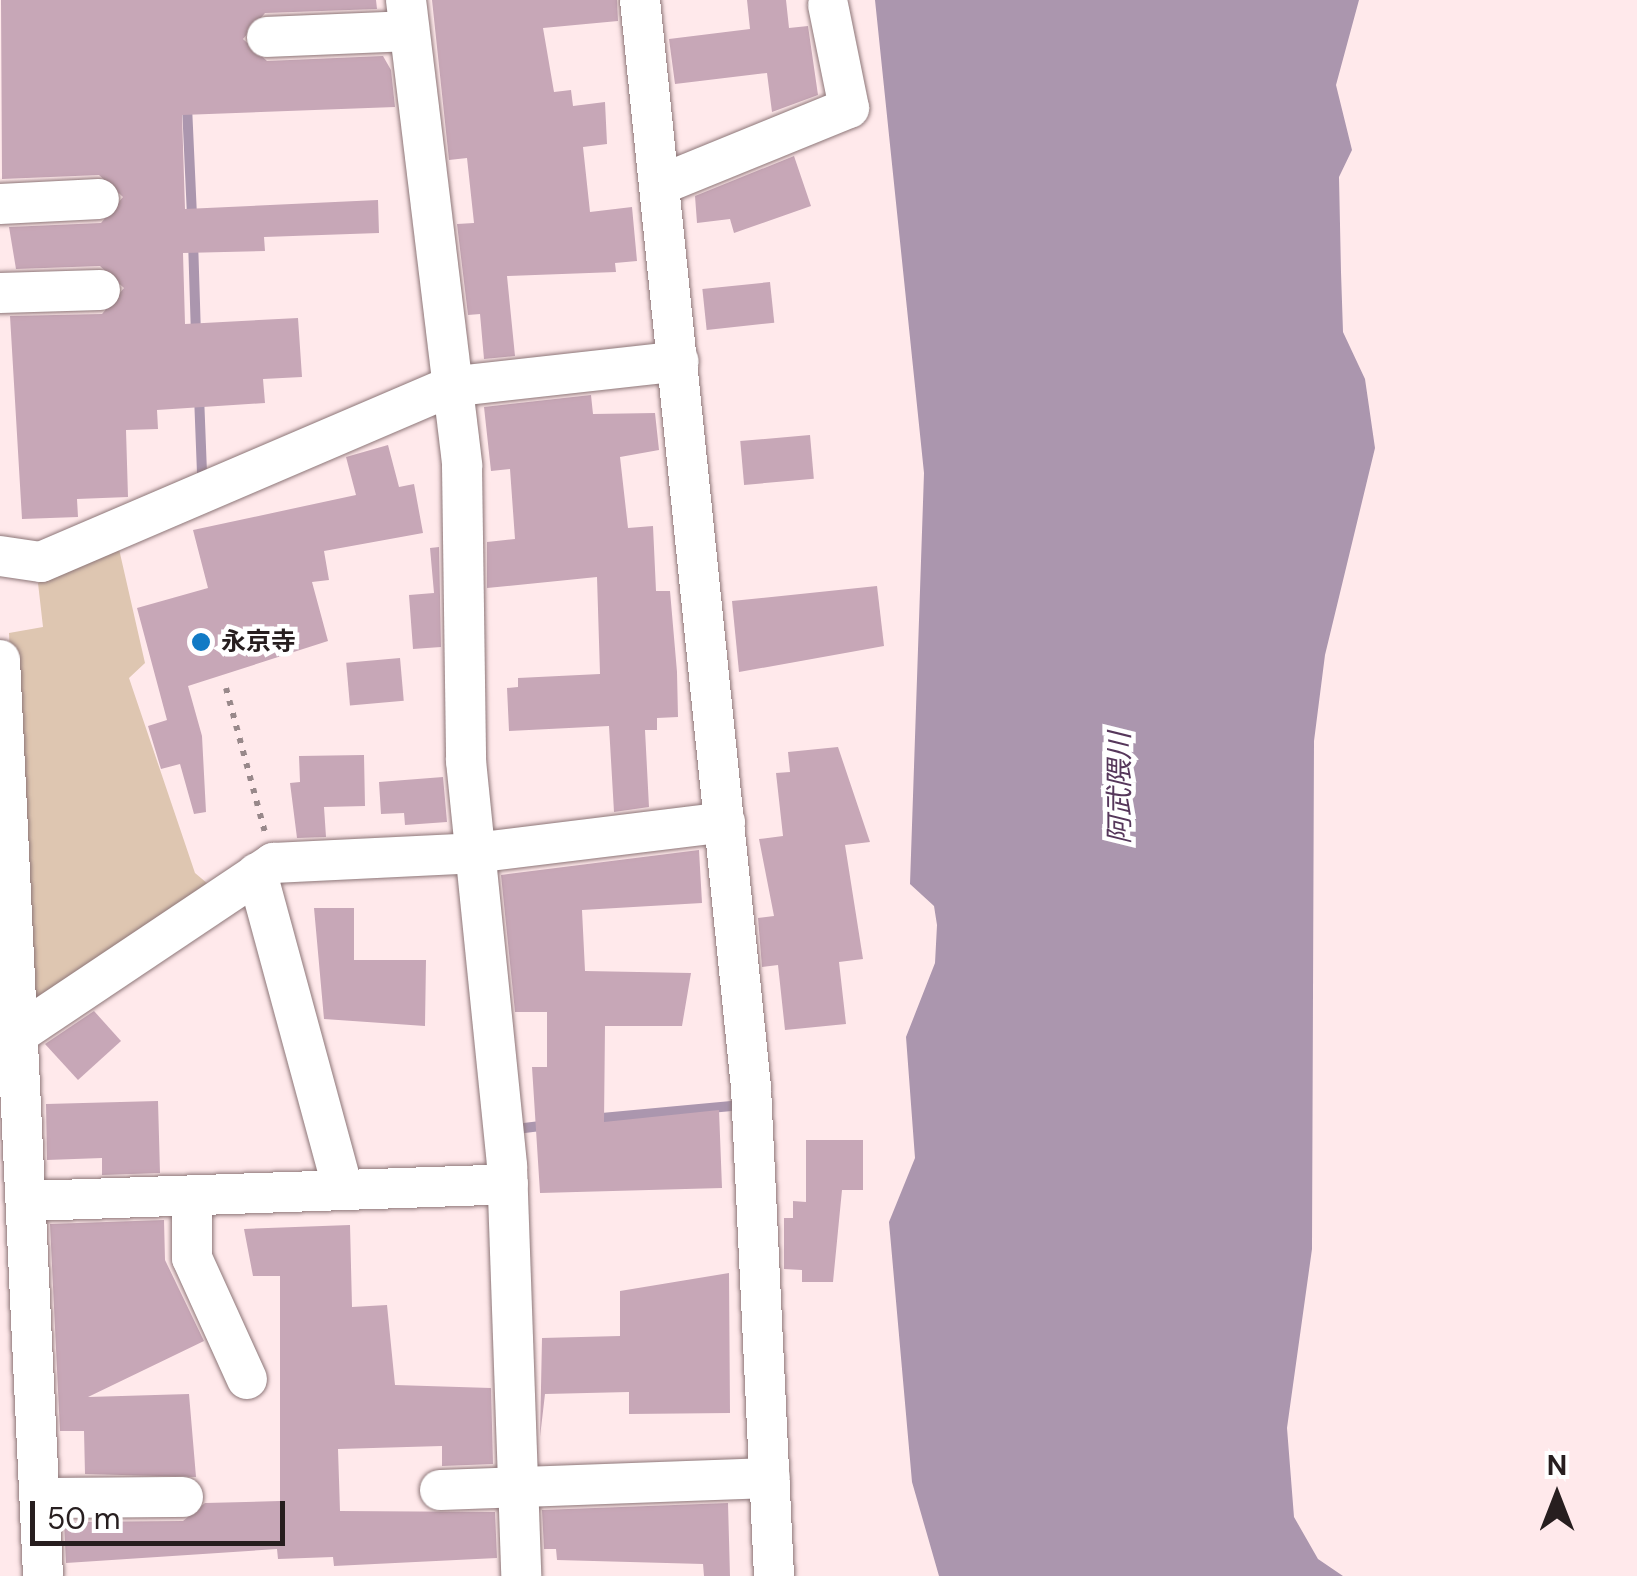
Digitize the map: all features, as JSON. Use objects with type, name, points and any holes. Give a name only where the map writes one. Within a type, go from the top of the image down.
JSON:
[{"type":"street","points":[[640,0],[752,1088],[774,1576]]},
{"type":"street","points":[[660,185],[849,108],[828,5]]},
{"type":"street","points":[[267,37],[408,16],[468,564],[474,854],[508,1184],[521,1576]]},
{"type":"street","points":[[0,204],[99,200]]},
{"type":"street","points":[[0,294],[100,290]]},
{"type":"street","points":[[0,556],[41,562],[450,388],[679,361]]},
{"type":"street","points":[[0,660],[7,1038],[30,1202],[43,1576]]},
{"type":"street","points":[[7,1038],[265,868],[474,854],[725,822]]},
{"type":"street","points":[[265,868],[343,1190]]},
{"type":"street","points":[[30,1202],[508,1184]]},
{"type":"street","points":[[192,1196],[192,1258],[246,1379]]},
{"type":"street","points":[[440,1490],[770,1478]]},
{"type":"street","points":[[40,1498],[182,1497]]},
{"type":"path","points":[[226,688],[265,868]]},
{"type":"shaded area","points":[[119,549],[145,663],[129,678],[195,873],[214,889],[39,1006],[24,998],[9,633],[43,627],[38,583]]},
{"type":"water","name":"阿武隈川","points":[[875,0],[1359,0],[1336,85],[1352,150],[1339,177],[1343,332],[1365,379],[1375,448],[1325,655],[1314,741],[1312,1249],[1287,1428],[1294,1517],[1318,1559],[1343,1576],[939,1576],[912,1482],[889,1222],[915,1158],[906,1037],[935,963],[937,925],[934,906],[910,884],[924,473]]},
{"type":"building","points":[[1,0],[376,0],[377,9],[265,13],[243,39],[267,61],[383,56],[391,70],[395,107],[182,115],[185,209],[378,200],[379,233],[264,237],[265,251],[183,253],[185,324],[298,318],[302,377],[263,379],[265,403],[157,410],[158,429],[126,430],[128,497],[77,499],[78,517],[22,519],[10,316],[102,314],[124,288],[100,266],[16,269],[9,227],[101,223],[123,197],[99,175],[2,179]]},
{"type":"building","points":[[432,0],[617,0],[618,21],[543,28],[554,92],[571,90],[573,106],[605,102],[607,144],[583,147],[590,212],[632,207],[637,261],[615,263],[616,272],[507,276],[515,356],[484,359],[480,314],[468,315],[457,224],[474,223],[467,158],[449,160]]},
{"type":"building","points":[[747,0],[786,0],[789,28],[808,26],[818,95],[772,112],[767,73],[675,84],[669,39],[750,29]]},
{"type":"building","points":[[794,156],[811,206],[734,233],[730,219],[697,223],[695,196]]},
{"type":"building","points":[[770,282],[774,323],[707,330],[702,289]]},
{"type":"building","points":[[591,395],[593,414],[655,413],[659,450],[620,457],[628,528],[653,526],[656,591],[670,591],[677,672],[678,717],[657,718],[657,730],[645,730],[649,807],[614,812],[609,726],[509,731],[507,688],[518,687],[518,678],[600,674],[597,577],[487,588],[487,542],[515,539],[510,469],[491,471],[484,407]]},
{"type":"building","points":[[810,435],[814,479],[744,485],[740,441]]},
{"type":"building","points":[[388,445],[399,487],[414,484],[423,533],[324,551],[329,580],[312,582],[328,641],[188,686],[202,736],[206,812],[194,814],[180,764],[161,769],[148,726],[167,720],[137,608],[208,588],[193,530],[356,495],[346,457]]},
{"type":"building","points":[[439,547],[441,647],[413,649],[409,595],[434,593],[430,548]]},
{"type":"building","points":[[877,586],[884,646],[739,672],[732,601]]},
{"type":"building","points":[[400,658],[404,701],[350,706],[346,663]]},
{"type":"building","points":[[838,747],[870,842],[845,845],[863,959],[839,962],[846,1024],[785,1030],[778,965],[762,967],[758,918],[774,916],[759,839],[783,836],[776,773],[790,772],[788,752]]},
{"type":"building","points":[[364,755],[365,806],[324,807],[326,837],[297,838],[290,783],[300,782],[299,756]]},
{"type":"building","points":[[443,777],[447,822],[405,825],[404,813],[381,814],[379,782]]},
{"type":"building","points":[[699,850],[702,903],[582,910],[585,971],[691,973],[682,1026],[605,1026],[604,1122],[719,1110],[722,1188],[540,1193],[532,1067],[547,1067],[547,1012],[515,1012],[501,875]]},
{"type":"building","points":[[314,908],[354,908],[354,960],[426,960],[425,1026],[324,1019]]},
{"type":"building","points":[[94,1011],[121,1041],[78,1080],[45,1044]]},
{"type":"building","points":[[158,1101],[160,1173],[102,1175],[102,1158],[47,1160],[46,1104]]},
{"type":"building","points":[[806,1140],[863,1140],[863,1190],[842,1190],[833,1282],[802,1282],[802,1270],[784,1269],[784,1218],[793,1218],[793,1201],[806,1202]]},
{"type":"building","points":[[164,1220],[165,1260],[204,1341],[88,1397],[189,1394],[196,1477],[85,1474],[84,1431],[60,1431],[50,1224]]},
{"type":"building","points":[[350,1225],[352,1307],[387,1305],[395,1385],[491,1388],[493,1464],[442,1466],[442,1446],[338,1449],[340,1511],[495,1512],[497,1558],[334,1566],[333,1557],[278,1559],[277,1549],[66,1563],[64,1522],[183,1521],[205,1503],[280,1501],[280,1276],[253,1276],[244,1229]]},
{"type":"building","points":[[729,1273],[730,1413],[629,1414],[629,1392],[545,1394],[540,1437],[542,1338],[620,1336],[620,1291]]},
{"type":"building","points":[[728,1503],[730,1576],[704,1576],[703,1564],[557,1560],[556,1549],[544,1549],[542,1510]]},
{"type":"waterway","points":[[187,106],[192,218]]},
{"type":"waterway","points":[[193,240],[196,333]]},
{"type":"waterway","points":[[199,395],[202,474]]},
{"type":"waterway","points":[[591,1119],[742,1105]]},
{"type":"waterway","points":[[516,1129],[549,1125]]},
{"type":"place","name":"永京寺","points":[[201,642]]}]
